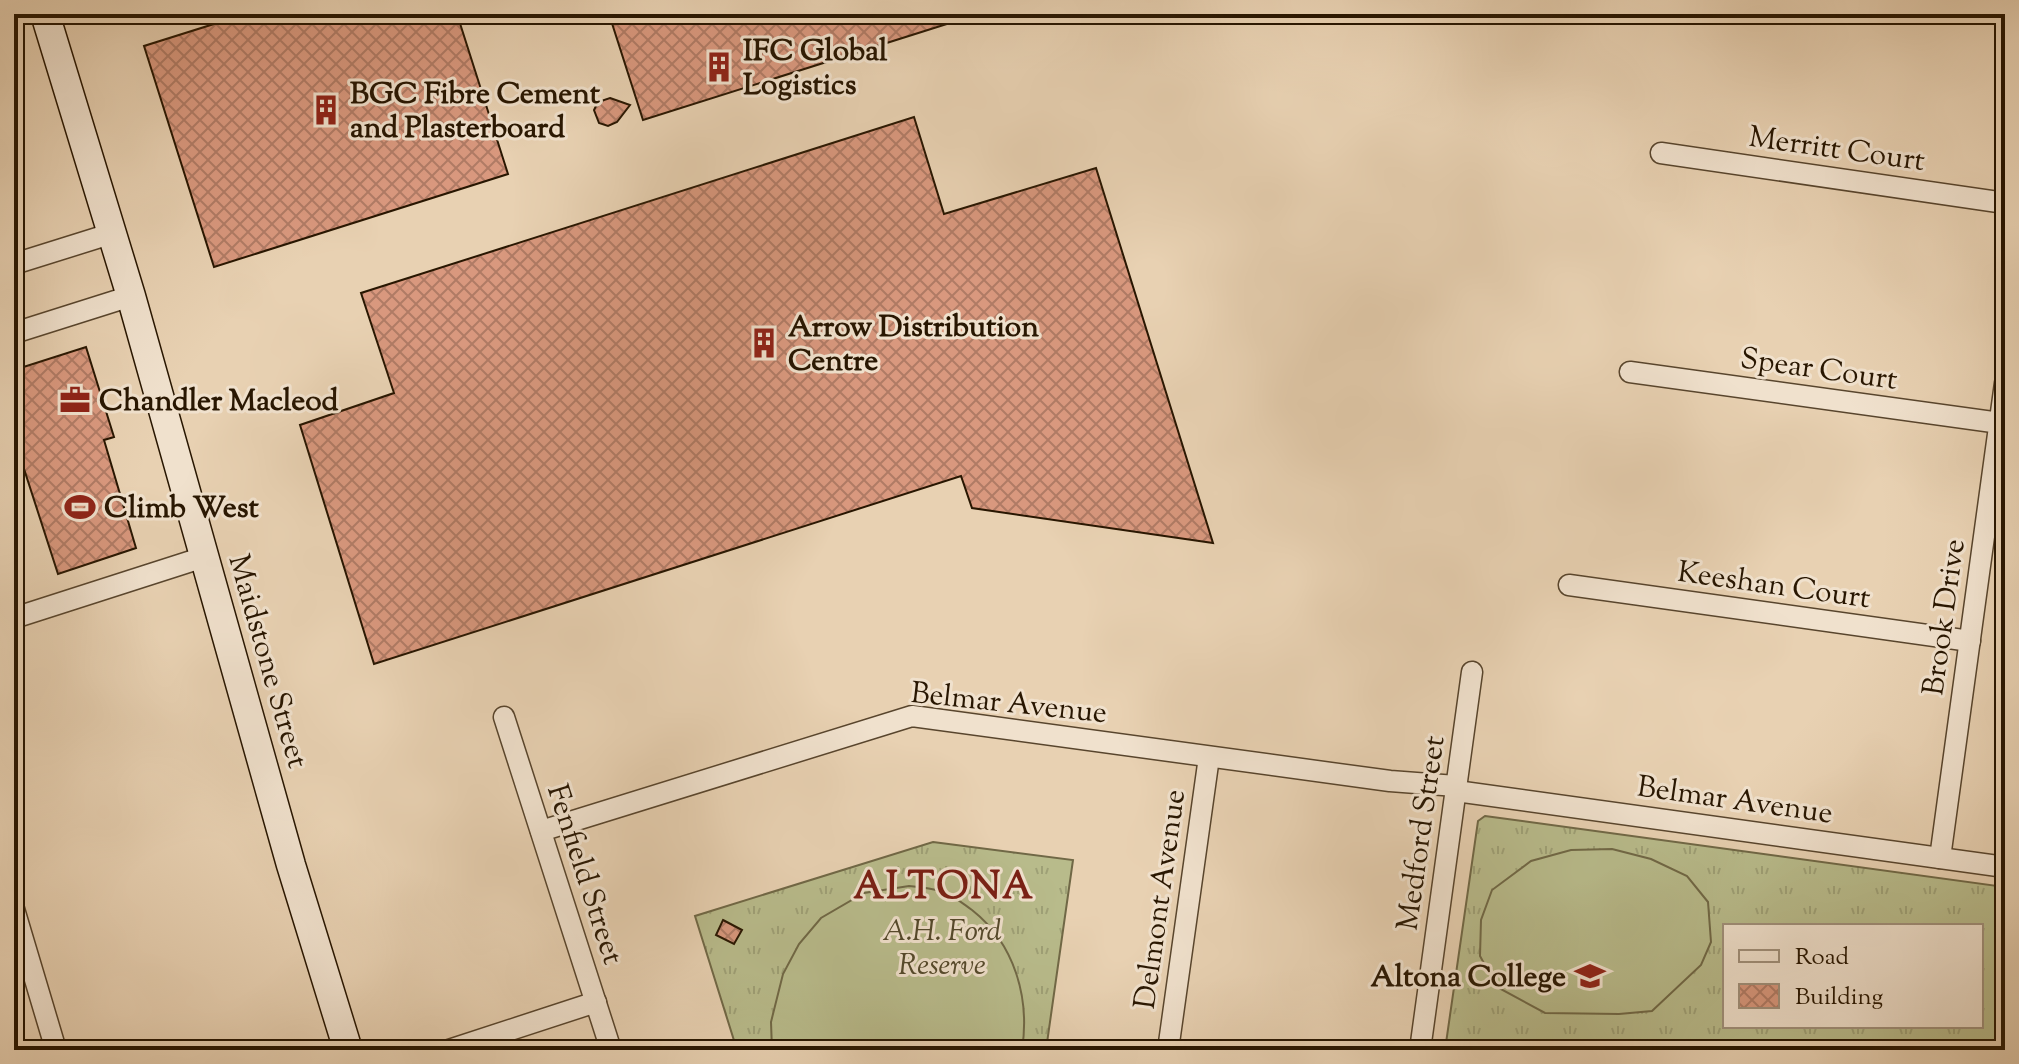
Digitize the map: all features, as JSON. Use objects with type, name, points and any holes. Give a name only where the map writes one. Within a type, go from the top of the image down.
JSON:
[{"type":"main road","name":"Maidstone Street","points":[[45,14],[113,233],[291,865],[347,1050]]},
{"type":"street","name":"Merritt Court","points":[[1661,153],[2005,203]]},
{"type":"street","points":[[14,264],[113,233]]},
{"type":"street","points":[[14,333],[131,296]]},
{"type":"street","name":"Spear Court","points":[[1630,372],[2000,423]]},
{"type":"street","name":"Brook Drive","points":[[1940,858],[2005,383]]},
{"type":"street","points":[[14,618],[204,557]]},
{"type":"street","name":"Keeshan Court","points":[[1569,585],[1970,641]]},
{"type":"street","name":"Medford Street","points":[[1420,1050],[1472,672]]},
{"type":"street","name":"Belmar Avenue","points":[[541,831],[912,716],[2005,867]]},
{"type":"street","name":"Fenfield Street","points":[[504,717],[611,1050]]},
{"type":"street","name":"Delmont Avenue","points":[[1168,1050],[1209,757]]},
{"type":"street","points":[[14,909],[56,1050]]},
{"type":"street","points":[[449,1050],[596,1002]]},
{"type":"green space","name":"Altona College","points":[[1485,816],[2005,887],[2005,1050],[1445,1050],[1478,821]]},
{"type":"green space","name":"A.H. Ford Reserve","points":[[933,842],[1073,860],[1046,1050],[737,1050],[695,916]]},
{"type":"green space","points":[[1612,849],[1651,859],[1687,876],[1708,902],[1711,942],[1701,965],[1652,1011],[1545,1013],[1497,987],[1480,956],[1481,920],[1492,890],[1531,861],[1571,850]]},
{"type":"green space","points":[[909,886],[953,896],[987,924],[999,939],[1009,956],[1021,992],[1024,1011],[1022,1050],[772,1050],[771,1022],[783,974],[799,944],[821,918],[864,893]]},
{"type":"building","name":"BGC Fibre Cement and Plasterboard","points":[[214,14],[457,14],[508,174],[214,267],[144,46],[217,23]]},
{"type":"building","name":"IFC Global Logistics","points":[[609,14],[969,14],[969,17],[643,120]]},
{"type":"building","points":[[610,98],[630,105],[617,122],[608,126],[599,123],[594,110],[598,102]]},
{"type":"building","name":"Arrow Distribution Centre","points":[[914,117],[944,214],[1096,168],[1213,543],[972,508],[961,476],[374,664],[300,425],[394,393],[361,293]]},
{"type":"building","points":[[86,347],[114,437],[104,440],[136,548],[58,574],[14,438],[14,370]]},
{"type":"building","points":[[723,920],[742,930],[734,944],[716,935]]},
{"type":"place","name":"IFC Global Logistics","points":[[719,67]]},
{"type":"place","name":"BGC Fibre Cement and Plasterboard","points":[[326,110]]},
{"type":"place","name":"Arrow Distribution Centre","points":[[764,343]]},
{"type":"place","name":"Chandler Macleod","points":[[75,400]]},
{"type":"place","name":"Climb West","points":[[80,507]]},
{"type":"place","name":"Altona College","points":[[1590,976]]},
{"type":"district","name":"ALTONA","points":[[944,885]]}]
